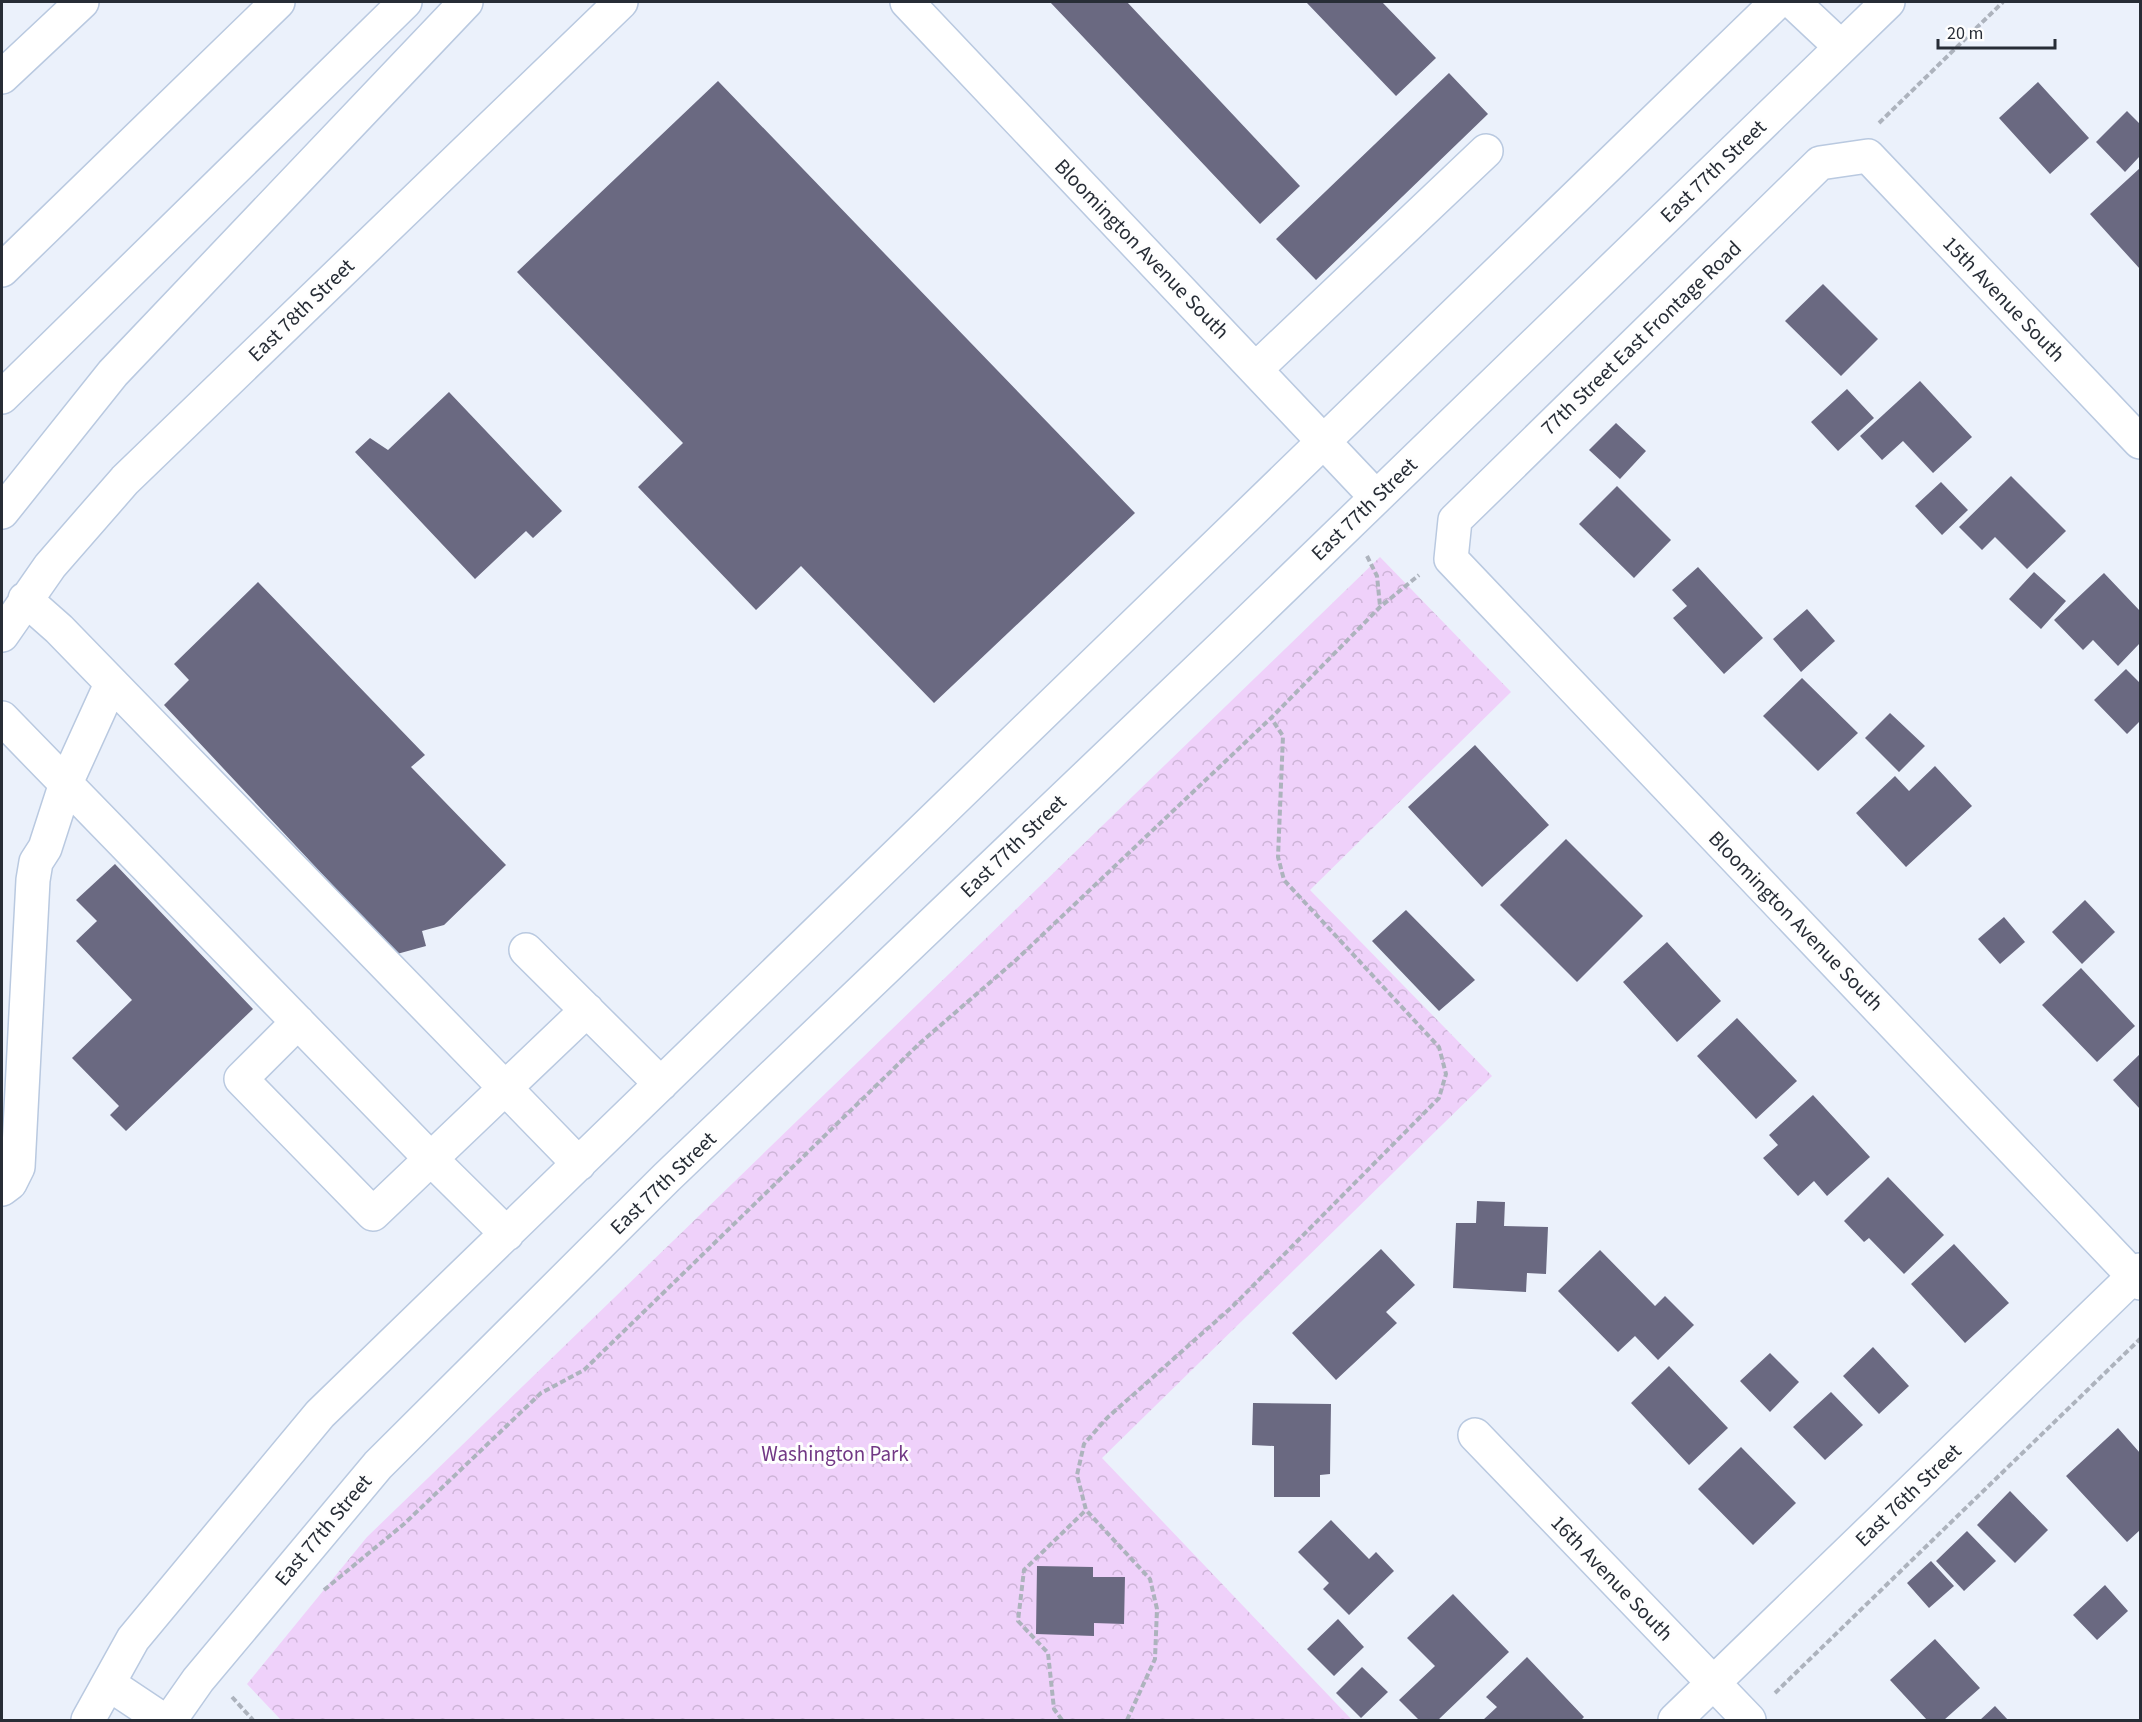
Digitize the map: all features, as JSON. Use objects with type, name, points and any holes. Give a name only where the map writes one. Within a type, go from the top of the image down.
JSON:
[{"type":"main road","points":[[2,77],[82,2]]},
{"type":"main road","points":[[2,270],[278,2]]},
{"type":"main road","points":[[2,397],[405,2]]},
{"type":"main road","points":[[2,512],[113,373],[466,2]]},
{"type":"main road","name":"East 78th Street","points":[[2,635],[25,599],[80,530],[125,480],[621,2]]},
{"type":"main road","name":"Bloomington Avenue South","points":[[907,2],[1376,497]]},
{"type":"main road","points":[[88,1720],[133,1639],[320,1414],[1777,2]]},
{"type":"main road","points":[[1793,2],[1841,47]]},
{"type":"main road","name":"East 77th Street","points":[[170,1720],[198,1680],[387,1456],[666,1178],[1888,2]]},
{"type":"main road","points":[[1256,369],[1486,151]]},
{"type":"main road","name":"15th Avenue South","points":[[1868,156],[2140,442]]},
{"type":"main road","name":"77th Street East Frontage Road","points":[[1451,559],[1455,520],[1811,171],[1820,163],[1868,156]]},
{"type":"main road","name":"Bloomington Avenue South","points":[[1451,559],[2138,1276]]},
{"type":"main road","points":[[25,599],[59,629],[579,1164]]},
{"type":"main road","points":[[2,1189],[10,1183],[18,1167],[33,880],[36,862],[45,848],[66,783],[111,684]]},
{"type":"main road","points":[[2,718],[430,1158],[507,1234]]},
{"type":"main road","points":[[526,950],[661,1084]]},
{"type":"main road","points":[[298,1022],[241,1079],[373,1214],[587,1010]]},
{"type":"main road","name":"East 76th Street","points":[[1675,1720],[2138,1276]]},
{"type":"main road","name":"16th Avenue South","points":[[1475,1435],[1749,1720]]},
{"type":"main road","points":[[109,1684],[162,1720]]},
{"type":"path","points":[[1868,156],[1880,120],[2002,2]]},
{"type":"path","points":[[1365,552],[1377,576],[1380,607]]},
{"type":"path","points":[[322,1592],[404,1524],[541,1393],[584,1370],[920,1042],[1016,960],[1271,718],[1380,607],[1418,576],[1451,559]]},
{"type":"path","points":[[1127,1720],[1155,1659],[1156,1609],[1150,1579],[1086,1510],[1077,1475],[1084,1444],[1107,1418],[1233,1306],[1439,1098],[1446,1074],[1439,1047],[1284,880],[1278,857],[1282,736],[1271,718]]},
{"type":"path","points":[[1776,1691],[2140,1339]]},
{"type":"path","points":[[1062,1720],[1054,1709],[1048,1653],[1018,1621],[1024,1570],[1086,1510]]},
{"type":"path","points":[[236,1689],[231,1698],[253,1720]]},
{"type":"green space","name":"Washington Park","points":[[1380,557],[1511,692],[1310,890],[1492,1076],[1102,1458],[1352,1720],[281,1720],[247,1684],[367,1537]]},
{"type":"building","points":[[1050,2],[1127,2],[1300,186],[1260,224]]},
{"type":"building","points":[[1306,2],[1382,2],[1436,58],[1396,96]]},
{"type":"building","points":[[1449,73],[1488,114],[1316,280],[1276,239]]},
{"type":"building","points":[[718,81],[1135,513],[934,703],[801,566],[756,610],[638,487],[683,443],[517,272]]},
{"type":"building","points":[[2038,82],[2089,138],[2050,174],[1999,118]]},
{"type":"building","points":[[2127,111],[2140,124],[2140,156],[2125,172],[2096,142]]},
{"type":"building","points":[[2140,168],[2140,269],[2090,214]]},
{"type":"building","points":[[1823,284],[1878,339],[1841,376],[1785,321]]},
{"type":"building","points":[[1920,381],[1972,437],[1933,473],[1903,441],[1882,460],[1860,436]]},
{"type":"building","points":[[1847,389],[1874,418],[1838,451],[1811,422]]},
{"type":"building","points":[[449,392],[562,511],[533,538],[526,531],[475,579],[355,452],[370,438],[388,450]]},
{"type":"building","points":[[1616,423],[1646,451],[1620,479],[1589,450]]},
{"type":"building","points":[[2011,476],[2066,531],[2027,569],[1995,537],[1982,550],[1959,527]]},
{"type":"building","points":[[1941,482],[1968,510],[1942,535],[1915,506]]},
{"type":"building","points":[[1617,486],[1671,540],[1634,578],[1579,524]]},
{"type":"building","points":[[1698,567],[1763,638],[1724,674],[1673,618],[1687,606],[1672,590]]},
{"type":"building","points":[[2034,572],[2066,601],[2041,629],[2009,599]]},
{"type":"building","points":[[2104,573],[2140,611],[2140,643],[2118,666],[2093,640],[2083,650],[2054,620]]},
{"type":"building","points":[[258,582],[425,755],[411,767],[506,865],[444,925],[422,931],[426,946],[397,954],[164,705],[189,680],[174,664]]},
{"type":"building","points":[[1807,609],[1835,641],[1801,672],[1773,639]]},
{"type":"building","points":[[2126,669],[2140,683],[2140,724],[2139,722],[2127,734],[2094,700]]},
{"type":"building","points":[[1802,678],[1858,733],[1818,771],[1763,716]]},
{"type":"building","points":[[1890,713],[1925,746],[1899,772],[1865,738]]},
{"type":"building","points":[[1475,745],[1549,825],[1482,887],[1408,807]]},
{"type":"building","points":[[1935,766],[1972,806],[1906,867],[1856,813],[1895,776],[1909,791]]},
{"type":"building","points":[[1566,839],[1643,916],[1577,982],[1500,905]]},
{"type":"building","points":[[115,864],[253,1009],[126,1131],[110,1115],[119,1106],[72,1058],[132,1000],[76,941],[97,921],[76,900]]},
{"type":"building","points":[[2085,900],[2115,932],[2082,964],[2052,932]]},
{"type":"building","points":[[1406,910],[1475,980],[1439,1011],[1372,941]]},
{"type":"building","points":[[2004,917],[2025,942],[2000,964],[1978,939]]},
{"type":"building","points":[[1667,942],[1721,1001],[1677,1042],[1623,982]]},
{"type":"building","points":[[2081,968],[2135,1026],[2097,1062],[2042,1005]]},
{"type":"building","points":[[1737,1018],[1797,1081],[1756,1119],[1697,1056]]},
{"type":"building","points":[[2140,1054],[2140,1109],[2113,1080]]},
{"type":"building","points":[[1813,1095],[1870,1157],[1827,1196],[1814,1181],[1798,1196],[1763,1158],[1778,1145],[1769,1135]]},
{"type":"building","points":[[1888,1177],[1944,1235],[1904,1274],[1869,1238],[1864,1242],[1844,1221]]},
{"type":"building","points":[[1477,1201],[1505,1202],[1504,1226],[1548,1227],[1546,1274],[1527,1273],[1526,1292],[1453,1288],[1456,1223],[1476,1223]]},
{"type":"building","points":[[1954,1244],[2009,1303],[1965,1343],[1911,1284]]},
{"type":"building","points":[[1381,1249],[1415,1285],[1386,1312],[1397,1323],[1336,1380],[1292,1333]]},
{"type":"building","points":[[1600,1250],[1655,1306],[1665,1296],[1694,1325],[1658,1360],[1635,1336],[1618,1352],[1558,1291]]},
{"type":"building","points":[[1873,1347],[1909,1386],[1879,1414],[1843,1376]]},
{"type":"building","points":[[1770,1353],[1799,1382],[1770,1412],[1740,1381]]},
{"type":"building","points":[[1669,1366],[1728,1428],[1689,1465],[1631,1403]]},
{"type":"building","points":[[1831,1392],[1863,1425],[1825,1460],[1793,1427]]},
{"type":"building","points":[[1253,1403],[1331,1404],[1330,1474],[1320,1475],[1320,1497],[1274,1497],[1274,1446],[1252,1445]]},
{"type":"building","points":[[2118,1428],[2140,1453],[2140,1530],[2127,1542],[2066,1476]]},
{"type":"building","points":[[1741,1447],[1796,1503],[1753,1545],[1698,1489]]},
{"type":"building","points":[[2010,1491],[2048,1530],[2015,1563],[1977,1525]]},
{"type":"building","points":[[1331,1520],[1369,1559],[1376,1552],[1394,1571],[1349,1615],[1323,1589],[1329,1583],[1298,1552]]},
{"type":"building","points":[[1967,1531],[1996,1561],[1964,1591],[1936,1561]]},
{"type":"building","points":[[1931,1561],[1954,1586],[1929,1608],[1907,1583]]},
{"type":"building","points":[[1037,1566],[1093,1567],[1093,1577],[1125,1577],[1124,1624],[1094,1623],[1094,1636],[1036,1634]]},
{"type":"building","points":[[2105,1585],[2128,1611],[2097,1640],[2073,1615]]},
{"type":"building","points":[[1453,1594],[1509,1652],[1438,1720],[1419,1720],[1399,1700],[1435,1666],[1407,1638]]},
{"type":"building","points":[[1338,1619],[1364,1647],[1334,1676],[1307,1649]]},
{"type":"building","points":[[1935,1639],[1980,1688],[1944,1720],[1927,1720],[1890,1680]]},
{"type":"building","points":[[1527,1657],[1584,1717],[1581,1720],[1483,1720],[1497,1707],[1486,1697]]},
{"type":"building","points":[[1362,1667],[1388,1692],[1361,1718],[1336,1693]]},
{"type":"building","points":[[1995,1706],[2008,1720],[1980,1720]]}]
